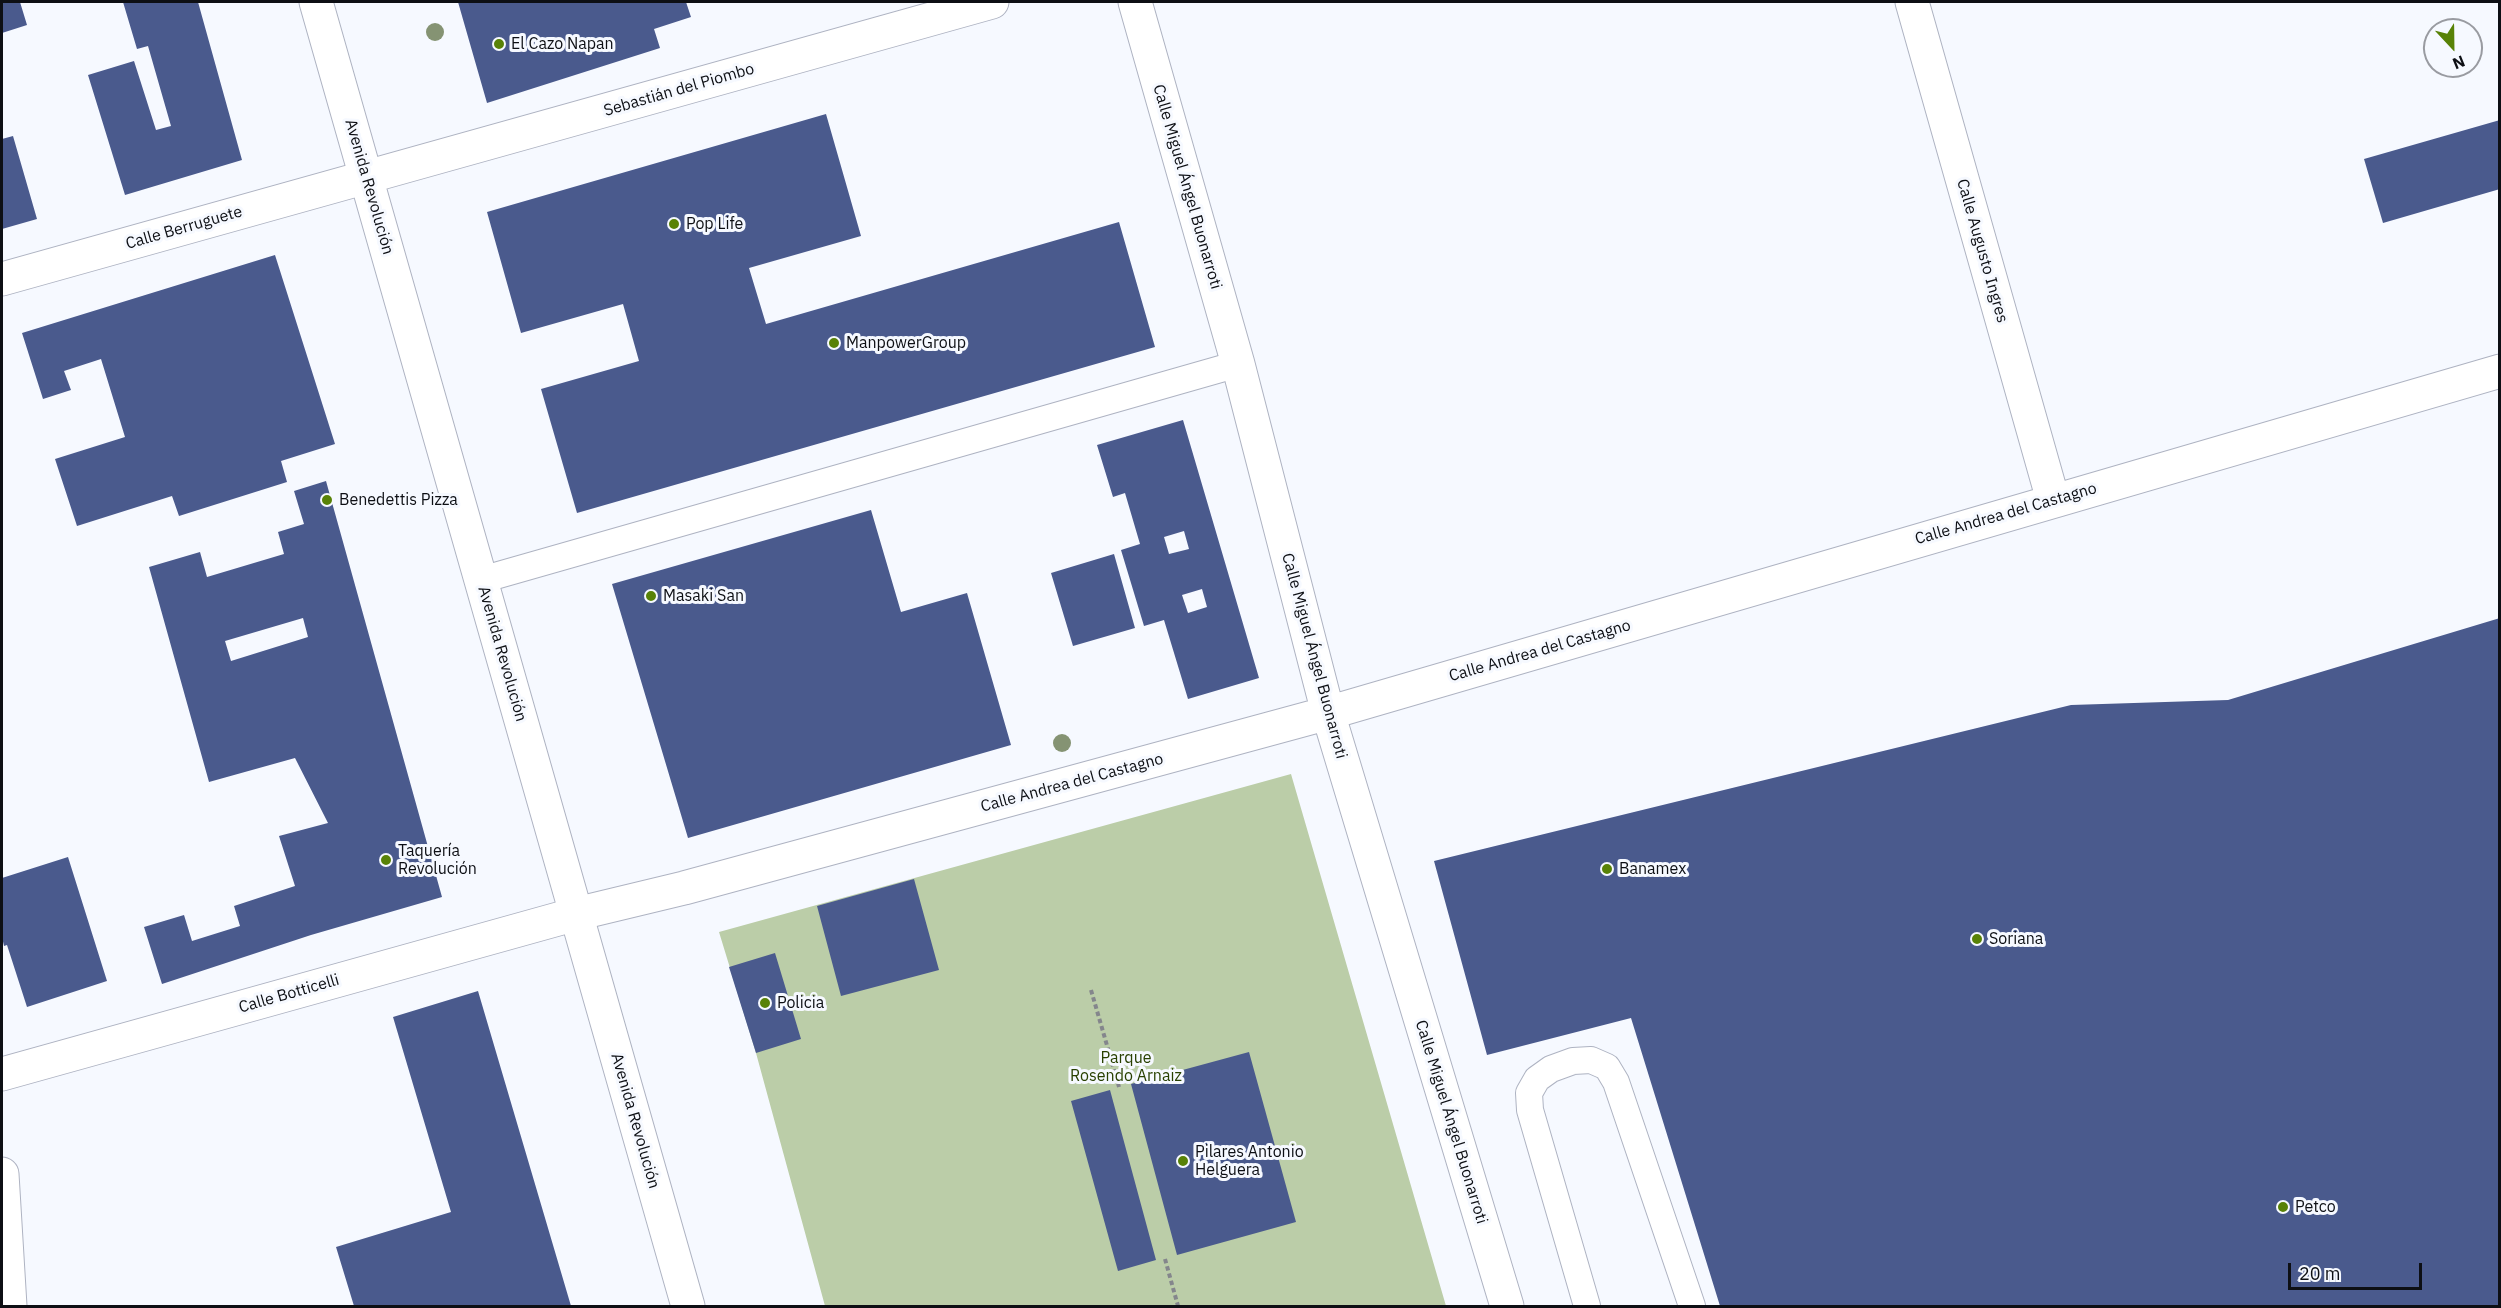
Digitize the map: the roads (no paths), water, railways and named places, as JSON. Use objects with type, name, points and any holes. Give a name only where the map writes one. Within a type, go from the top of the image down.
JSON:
[{"type":"street","name":"Avenida Revolución","points":[[316,2],[688,1306]]},
{"type":"street","name":"Sebastián del Piombo","points":[[366,177],[992,2]]},
{"type":"street","name":"Calle Miguel Ángel Buonarroti","points":[[1135,2],[1238,364],[1328,713],[1507,1306]]},
{"type":"street","name":"Calle Augusto Ingres","points":[[1911,2],[2053,500]]},
{"type":"street","name":"Calle Berruguete","points":[[2,279],[366,177]]},
{"type":"street","name":"Calle Andrea del Castagno","points":[[576,914],[684,888],[1328,713],[2499,371]]},
{"type":"street","name":"Calle Botticelli","points":[[2,1074],[576,914]]},
{"type":"street","points":[[2,1174],[10,1306]]},
{"type":"lane","points":[[480,580],[1238,364]]},
{"type":"lane","points":[[1587,1306],[1530,1110],[1529,1093],[1537,1079],[1551,1069],[1573,1061],[1591,1060],[1607,1067],[1616,1082],[1692,1306]]},
{"type":"place","name":"El Cazo Napan","points":[[499,44]]},
{"type":"place","name":"Pop Life","points":[[674,224]]},
{"type":"place","name":"ManpowerGroup","points":[[834,343]]},
{"type":"place","name":"Benedettis Pizza","points":[[327,500]]},
{"type":"place","name":"Masaki San","points":[[651,596]]},
{"type":"place","name":"Taquería Revolución","points":[[386,860]]},
{"type":"place","name":"Banamex","points":[[1607,869]]},
{"type":"place","name":"Soriana","points":[[1977,939]]},
{"type":"place","name":"Policia","points":[[765,1003]]},
{"type":"place","name":"Pilares Antonio Helguera","points":[[1183,1161]]},
{"type":"place","name":"Petco","points":[[2283,1207]]},
{"type":"park label","name":"Parque Rosendo Arnaiz","points":[[1126,1067]]}]
